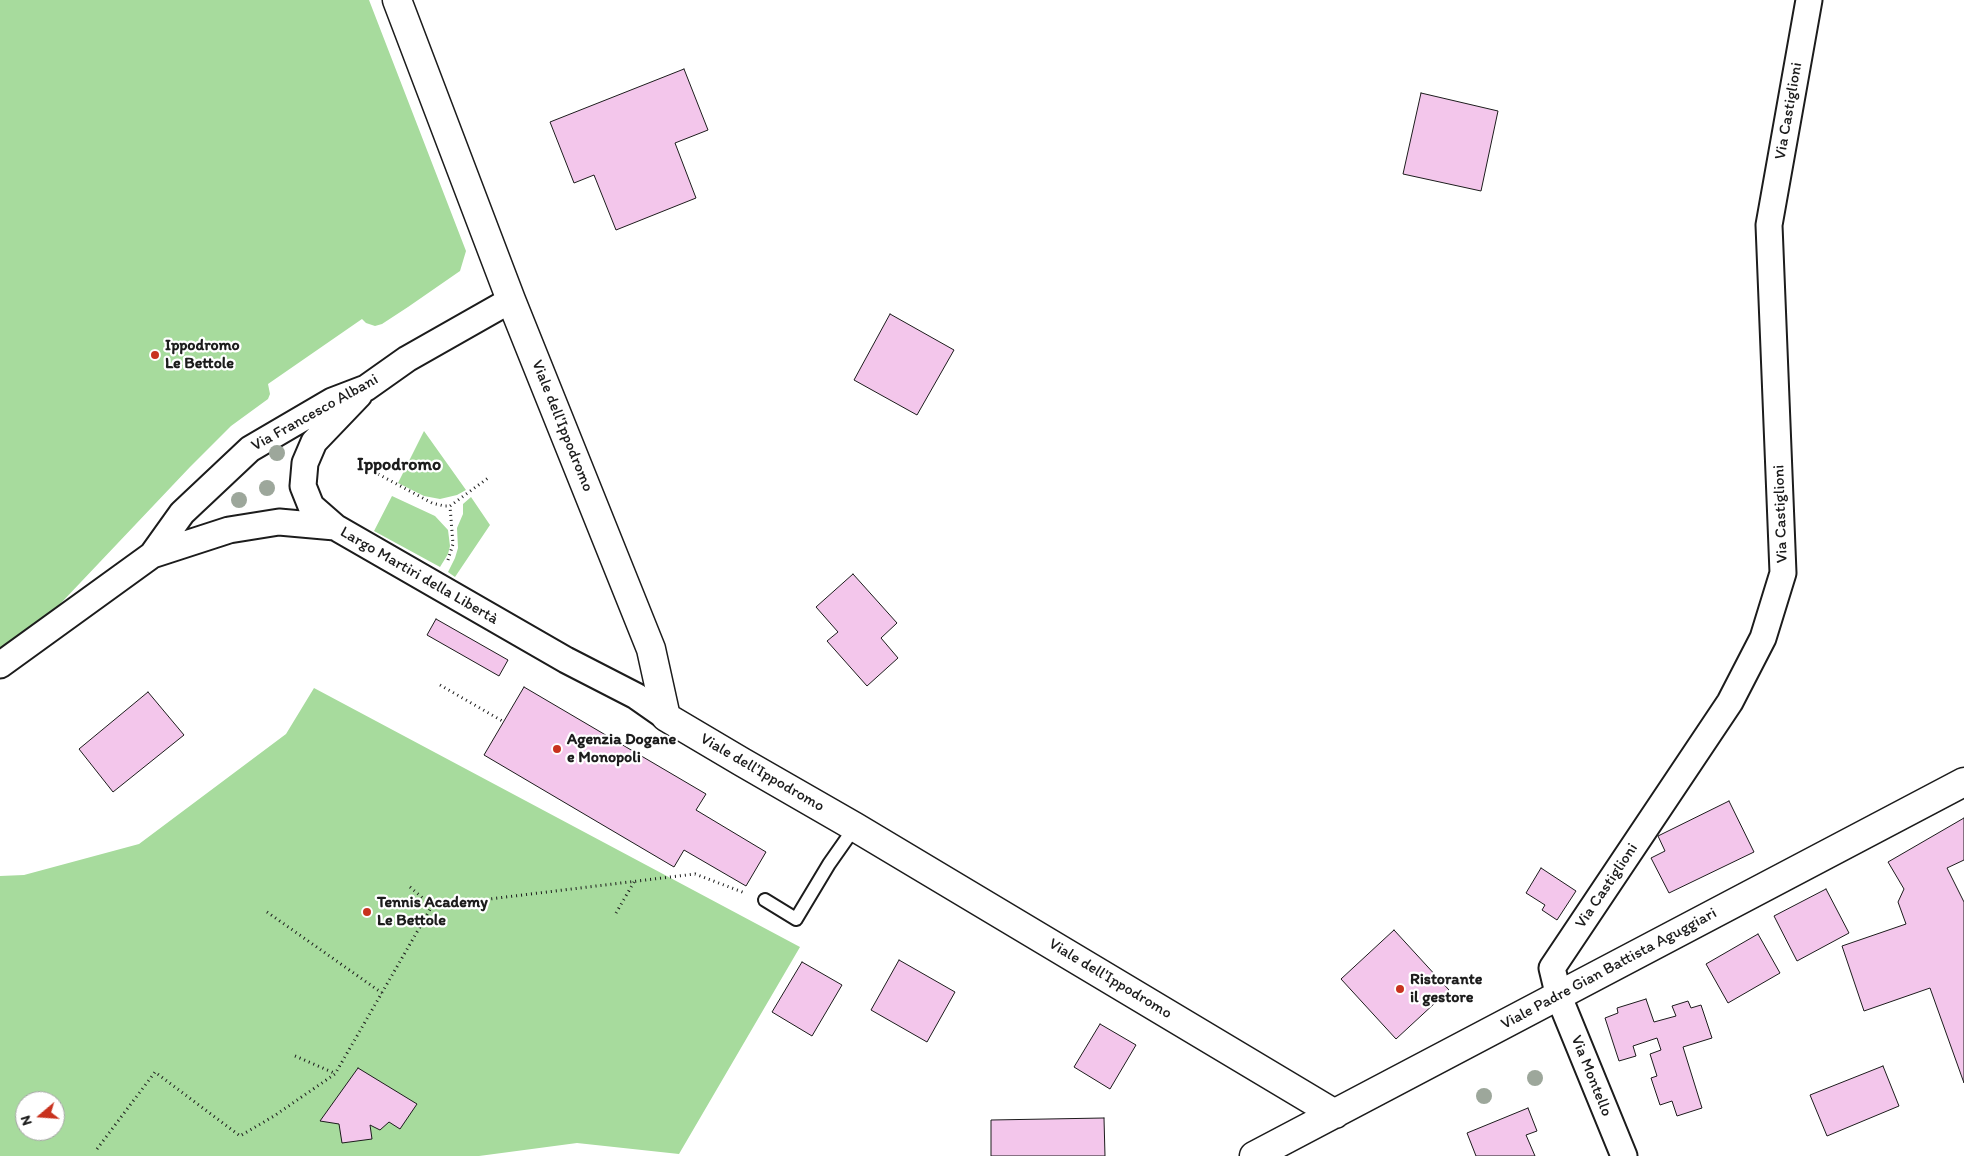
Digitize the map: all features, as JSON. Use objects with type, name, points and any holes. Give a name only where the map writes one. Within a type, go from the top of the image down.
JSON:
[{"type":"street","name":"Viale dell'Ippodromo","points":[[396,0],[511,300],[651,649],[666,717],[855,827],[1335,1114]]},
{"type":"street","name":"Via Castiglioni","points":[[1558,997],[1552,968],[1730,702],[1763,638],[1783,573],[1769,225],[1809,0]]},
{"type":"street","name":"Via Francesco Albani","points":[[0,665],[152,555],[182,514],[250,449],[332,401],[366,388],[406,359],[511,300]]},
{"type":"street","points":[[335,527],[311,506],[303,486],[304,463],[314,442],[366,388]]},
{"type":"street","name":"Largo Martiri della Libertà","points":[[152,555],[228,530],[271,523],[335,527],[557,655],[636,696],[666,717]]},
{"type":"street","name":"Viale Padre Gian Battista Aguggiari","points":[[1254,1156],[1964,782]]},
{"type":"street","name":"Via Montello","points":[[1558,997],[1624,1156]]},
{"type":"lane","points":[[764,900],[796,919],[829,864],[855,827]]},
{"type":"path","points":[[364,467],[432,503],[444,506],[450,506],[488,478]]},
{"type":"path","points":[[444,568],[452,552],[453,544],[450,506]]},
{"type":"path","points":[[440,685],[504,722]]},
{"type":"path","points":[[410,887],[432,906],[695,874],[764,900]]},
{"type":"path","points":[[616,913],[634,881]]},
{"type":"path","points":[[97,1149],[155,1072],[240,1136],[274,1116],[335,1074],[432,906]]},
{"type":"path","points":[[267,912],[382,993]]},
{"type":"path","points":[[295,1056],[335,1074]]},
{"type":"green space","name":"Ippodromo Le Bettole","points":[[0,0],[369,0],[466,251],[460,271],[408,307],[382,324],[375,326],[366,323],[362,319],[268,384],[270,394],[268,399],[231,426],[44,621],[0,654]]},
{"type":"green space","points":[[424,431],[466,490],[457,495],[440,499],[424,496],[398,483]]},
{"type":"green space","points":[[392,496],[435,516],[448,530],[450,546],[448,554],[440,567],[374,531]]},
{"type":"green space","points":[[471,497],[490,525],[455,577],[448,572],[458,548],[457,528],[463,514],[463,504]]},
{"type":"green space","name":"Tennis Academy Le Bettole","points":[[314,688],[800,947],[679,1154],[577,1143],[479,1156],[0,1156],[0,876],[24,875],[139,844],[286,734]]},
{"type":"building","points":[[684,69],[708,130],[675,143],[696,198],[616,230],[594,175],[574,183],[550,122]]},
{"type":"building","points":[[1421,93],[1498,111],[1481,191],[1403,174]]},
{"type":"building","points":[[890,314],[954,350],[917,415],[854,380]]},
{"type":"building","points":[[853,574],[897,623],[881,638],[898,658],[867,686],[827,641],[838,632],[816,607]]},
{"type":"building","points":[[436,619],[508,660],[499,676],[427,635]]},
{"type":"building","points":[[524,687],[706,794],[696,810],[766,852],[746,886],[684,850],[674,867],[484,755]]},
{"type":"building","points":[[148,692],[184,735],[113,792],[79,749]]},
{"type":"building","points":[[1729,801],[1754,852],[1669,893],[1651,858],[1665,851],[1658,836]]},
{"type":"building","points":[[1964,818],[1964,860],[1947,868],[1964,902],[1964,1083],[1930,988],[1864,1011],[1842,946],[1906,924],[1898,902],[1904,889],[1888,862]]},
{"type":"building","points":[[1541,868],[1576,891],[1557,920],[1542,910],[1545,905],[1526,893]]},
{"type":"building","points":[[1826,889],[1849,933],[1797,961],[1774,916]]},
{"type":"building","points":[[1394,930],[1449,990],[1396,1039],[1341,979]]},
{"type":"building","points":[[1758,934],[1780,973],[1728,1003],[1706,964]]},
{"type":"building","points":[[899,960],[955,992],[927,1042],[871,1010]]},
{"type":"building","points":[[802,962],[842,985],[812,1036],[772,1012]]},
{"type":"building","points":[[1646,999],[1654,1022],[1676,1016],[1672,1006],[1688,1001],[1691,1008],[1701,1005],[1712,1038],[1683,1047],[1702,1108],[1677,1116],[1672,1101],[1660,1105],[1651,1078],[1657,1076],[1650,1054],[1661,1050],[1657,1038],[1633,1046],[1636,1056],[1619,1061],[1605,1018],[1618,1013],[1617,1008]]},
{"type":"building","points":[[1100,1024],[1136,1045],[1110,1089],[1074,1067]]},
{"type":"building","points":[[1883,1066],[1899,1106],[1827,1136],[1810,1095]]},
{"type":"building","points":[[358,1068],[417,1104],[400,1129],[389,1122],[380,1130],[370,1125],[372,1139],[342,1143],[339,1124],[320,1121]]},
{"type":"building","points":[[1528,1108],[1537,1131],[1526,1135],[1535,1156],[1476,1156],[1467,1133]]},
{"type":"building","points":[[1104,1118],[1105,1156],[991,1156],[991,1120]]},
{"type":"place","name":"Ippodromo Le Bettole","points":[[155,355]]},
{"type":"place","name":"Agenzia Dogane e Monopoli","points":[[557,749]]},
{"type":"place","name":"Tennis Academy Le Bettole","points":[[367,912]]},
{"type":"place","name":"Ristorante il gestore","points":[[1400,989]]},
{"type":"district","name":"Ippodromo","points":[[399,465]]}]
